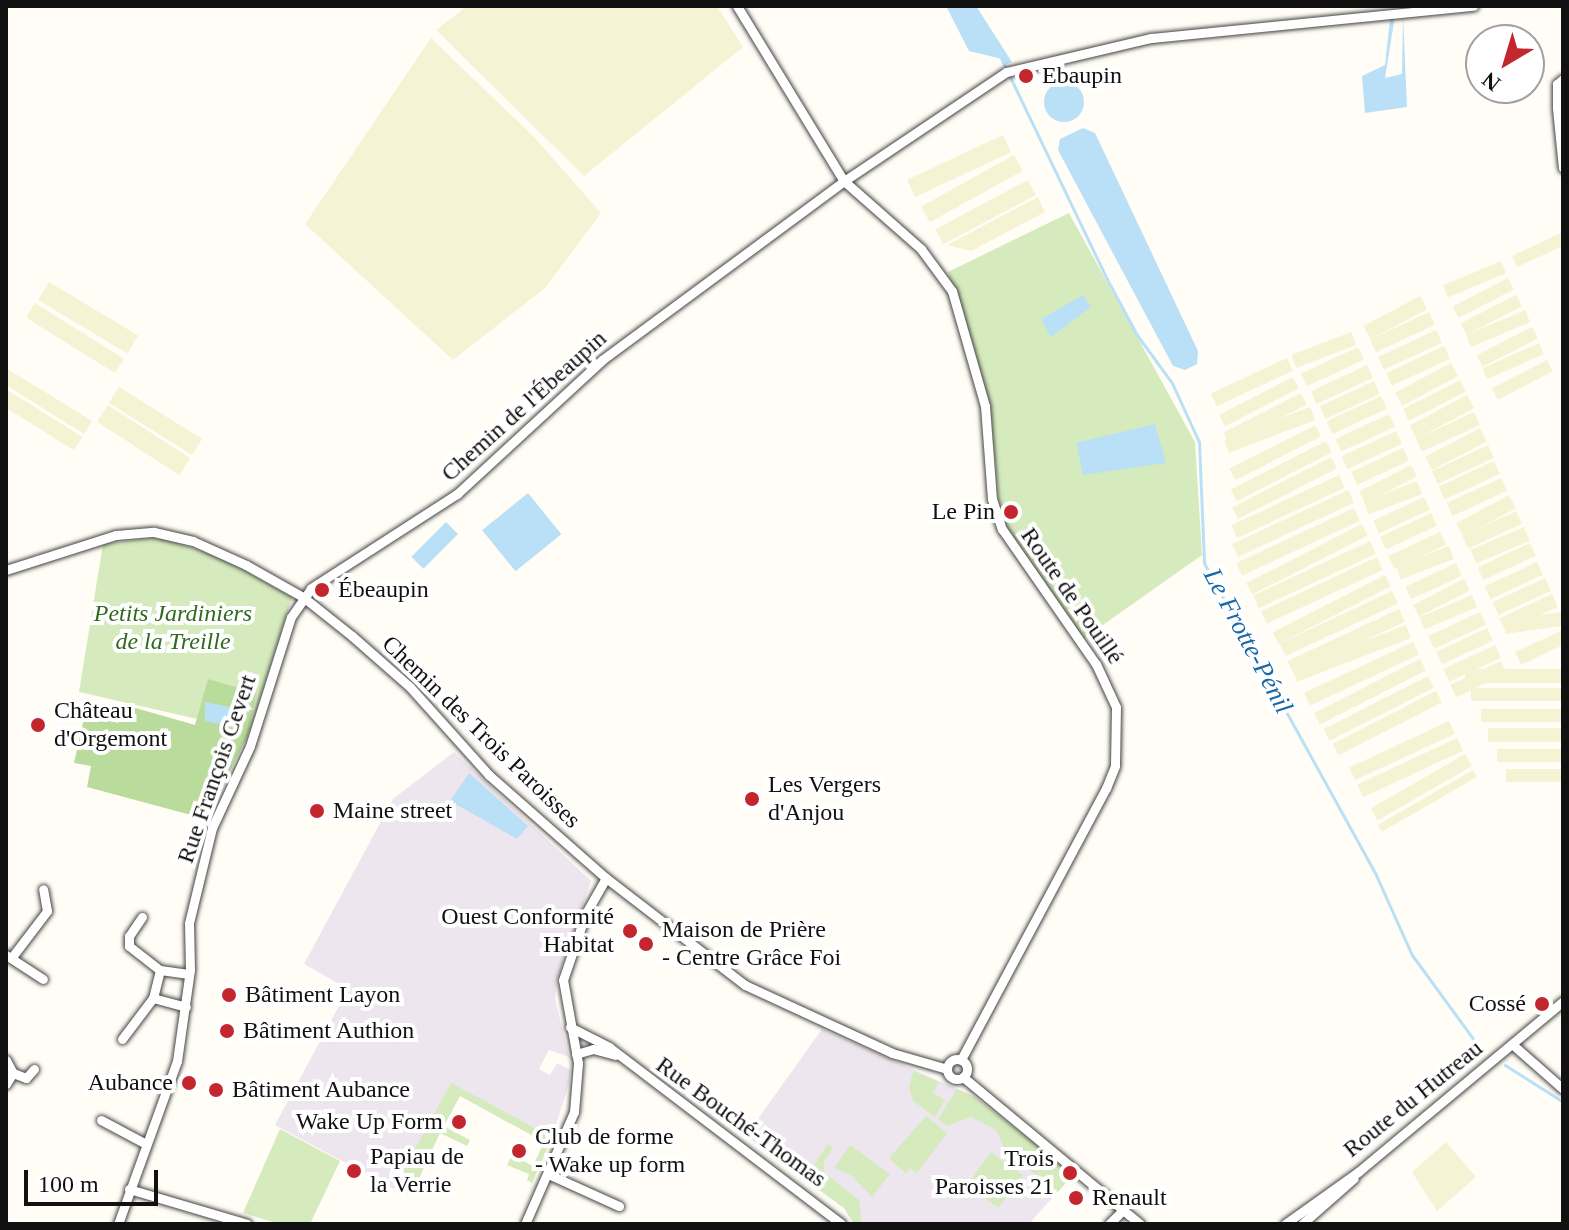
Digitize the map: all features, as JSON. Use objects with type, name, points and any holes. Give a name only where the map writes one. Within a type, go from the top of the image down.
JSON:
[{"type":"street","name":"Route de Pouillé","points":[[737,6],[844,181],[921,249],[952,291],[985,406],[998,520],[1010,546],[1096,664],[1116,707],[1115,766],[1106,788],[961,1060]]},
{"type":"street","name":"Chemin de l'Ébeaupin","points":[[303,597],[344,564],[457,494],[602,360],[844,181],[1013,68],[1151,38],[1473,6]]},
{"type":"street","points":[[1563,79],[1557,84],[1557,108],[1563,168]]},
{"type":"street","name":"Chemin des Trois Paroisses","points":[[7,573],[116,535],[154,532],[226,554],[303,597],[382,661],[489,775],[606,878],[745,985],[784,1007],[892,1053],[947,1069]]},
{"type":"street","name":"Rue François Cevert","points":[[118,1224],[144,1143],[173,1075],[186,1007],[189,923],[212,828],[250,746],[276,655],[303,597]]},
{"type":"street","points":[[525,1224],[574,1112],[576,1054],[564,976],[592,899],[606,878]]},
{"type":"street","points":[[43,889],[47,911],[9,956],[43,979]]},
{"type":"street","points":[[142,917],[129,936],[129,946],[160,970],[189,974]]},
{"type":"street","points":[[122,1039],[153,998],[160,970]]},
{"type":"street","points":[[153,998],[186,1007]]},
{"type":"street","name":"Route du Hutreau","points":[[1285,1224],[1358,1172],[1563,1001]]},
{"type":"street","name":"Rue Bouché-Thomas","points":[[570,1027],[592,1035],[841,1224]]},
{"type":"street","points":[[1512,1044],[1563,1089]]},
{"type":"street","points":[[576,1054],[593,1049],[615,1055]]},
{"type":"street","points":[[6,1060],[13,1073],[26,1078],[34,1069]]},
{"type":"street","points":[[961,1060],[967,1068],[963,1077],[954,1079],[947,1069],[952,1061],[961,1060]]},
{"type":"street","points":[[6,1084],[13,1073]]},
{"type":"street","points":[[963,1077],[1140,1224]]},
{"type":"street","points":[[101,1120],[144,1143]]},
{"type":"street","points":[[1302,1224],[1358,1172]]},
{"type":"street","points":[[548,1174],[619,1206]]},
{"type":"street","points":[[129,1189],[247,1224]]},
{"type":"street","points":[[1109,1224],[1124,1209]]},
{"type":"shaded area","points":[[467,6],[717,6],[743,47],[584,176],[436,30]]},
{"type":"shaded area","points":[[431,38],[534,137],[601,213],[545,288],[453,360],[305,224]]},
{"type":"shaded area","points":[[1003,135],[1011,152],[915,197],[907,180]]},
{"type":"shaded area","points":[[1014,155],[1023,171],[930,222],[921,206]]},
{"type":"shaded area","points":[[1028,180],[1036,195],[943,244],[935,229]]},
{"type":"shaded area","points":[[1038,197],[1045,212],[971,251],[947,245]]},
{"type":"shaded area","points":[[1563,232],[1563,246],[1517,267],[1512,256]]},
{"type":"shaded area","points":[[1501,261],[1506,273],[1448,298],[1443,286]]},
{"type":"shaded area","points":[[1508,278],[1514,290],[1459,318],[1453,306]]},
{"type":"shaded area","points":[[49,282],[138,336],[127,354],[38,300]]},
{"type":"shaded area","points":[[1516,295],[1522,307],[1467,335],[1461,323]]},
{"type":"shaded area","points":[[1420,296],[1427,309],[1371,339],[1363,326]]},
{"type":"shaded area","points":[[35,303],[124,359],[115,373],[26,317]]},
{"type":"shaded area","points":[[1525,310],[1530,322],[1471,347],[1466,335]]},
{"type":"shaded area","points":[[1429,312],[1435,325],[1376,352],[1370,339]]},
{"type":"shaded area","points":[[1532,327],[1538,339],[1483,367],[1477,355]]},
{"type":"shaded area","points":[[1436,330],[1442,343],[1384,370],[1378,357]]},
{"type":"shaded area","points":[[1351,332],[1356,345],[1296,368],[1291,355]]},
{"type":"shaded area","points":[[1539,343],[1544,354],[1487,379],[1482,368]]},
{"type":"shaded area","points":[[1444,346],[1450,359],[1392,386],[1386,373]]},
{"type":"shaded area","points":[[1358,347],[1364,360],[1307,386],[1301,374]]},
{"type":"shaded area","points":[[1287,358],[1293,371],[1217,406],[1211,393]]},
{"type":"shaded area","points":[[1547,360],[1553,372],[1498,400],[1492,388]]},
{"type":"shaded area","points":[[1451,363],[1458,376],[1402,406],[1395,393]]},
{"type":"shaded area","points":[[1367,365],[1373,378],[1317,404],[1311,391]]},
{"type":"shaded area","points":[[6,368],[92,421],[84,434],[6,385]]},
{"type":"shaded area","points":[[1293,377],[1299,389],[1225,426],[1219,415]]},
{"type":"shaded area","points":[[1460,380],[1466,392],[1409,421],[1403,409]]},
{"type":"shaded area","points":[[1374,381],[1380,394],[1326,419],[1320,406]]},
{"type":"shaded area","points":[[119,387],[202,439],[192,455],[109,403]]},
{"type":"shaded area","points":[[6,389],[82,437],[74,450],[6,408]]},
{"type":"shaded area","points":[[1301,393],[1307,405],[1229,444],[1223,432]]},
{"type":"shaded area","points":[[1467,395],[1474,408],[1417,439],[1410,426]]},
{"type":"shaded area","points":[[1381,396],[1387,409],[1333,434],[1327,421]]},
{"type":"shaded area","points":[[108,405],[190,458],[179,475],[97,422]]},
{"type":"shaded area","points":[[1310,407],[1315,420],[1229,453],[1224,440]]},
{"type":"shaded area","points":[[1474,412],[1480,425],[1422,452],[1416,439]]},
{"type":"shaded area","points":[[1389,414],[1395,427],[1341,452],[1336,439]]},
{"type":"shaded area","points":[[1315,425],[1321,437],[1235,480],[1229,469]]},
{"type":"shaded area","points":[[1480,428],[1487,441],[1432,470],[1425,457]]},
{"type":"shaded area","points":[[1396,431],[1402,444],[1348,469],[1342,456]]},
{"type":"shaded area","points":[[1326,441],[1332,453],[1237,501],[1231,490]]},
{"type":"shaded area","points":[[1488,445],[1494,458],[1438,484],[1432,471]]},
{"type":"shaded area","points":[[1403,448],[1409,461],[1357,485],[1351,472]]},
{"type":"shaded area","points":[[1331,457],[1337,469],[1238,519],[1232,507]]},
{"type":"shaded area","points":[[1494,461],[1500,474],[1445,499],[1439,487]]},
{"type":"shaded area","points":[[1411,465],[1417,477],[1365,503],[1359,491]]},
{"type":"shaded area","points":[[1339,475],[1345,488],[1237,538],[1231,525]]},
{"type":"shaded area","points":[[1501,478],[1507,491],[1453,516],[1447,503]]},
{"type":"shaded area","points":[[1417,481],[1422,494],[1369,514],[1364,501]]},
{"type":"shaded area","points":[[1348,490],[1354,503],[1238,557],[1232,544]]},
{"type":"shaded area","points":[[1509,495],[1516,508],[1463,536],[1456,523]]},
{"type":"shaded area","points":[[1424,497],[1430,510],[1379,533],[1373,521]]},
{"type":"shaded area","points":[[1354,508],[1360,521],[1242,576],[1236,563]]},
{"type":"shaded area","points":[[1516,511],[1522,524],[1468,549],[1463,536]]},
{"type":"shaded area","points":[[1431,513],[1437,526],[1386,549],[1380,537]]},
{"type":"shaded area","points":[[1362,524],[1368,536],[1252,595],[1246,583]]},
{"type":"shaded area","points":[[1524,527],[1530,541],[1476,563],[1471,550]]},
{"type":"shaded area","points":[[1440,532],[1446,545],[1394,569],[1388,556]]},
{"type":"shaded area","points":[[1370,541],[1376,554],[1259,608],[1253,596]]},
{"type":"shaded area","points":[[1530,543],[1536,556],[1483,580],[1477,568]]},
{"type":"shaded area","points":[[1449,546],[1454,559],[1401,579],[1396,566]]},
{"type":"shaded area","points":[[1377,557],[1383,570],[1267,624],[1261,611]]},
{"type":"shaded area","points":[[1537,562],[1543,575],[1490,599],[1484,587]]},
{"type":"shaded area","points":[[1456,563],[1462,576],[1411,599],[1405,587]]},
{"type":"shaded area","points":[[1385,575],[1391,587],[1279,644],[1273,632]]},
{"type":"shaded area","points":[[1545,578],[1551,591],[1498,615],[1492,603]]},
{"type":"shaded area","points":[[1464,579],[1470,591],[1419,616],[1413,605]]},
{"type":"shaded area","points":[[1392,591],[1398,604],[1286,656],[1280,643]]},
{"type":"shaded area","points":[[1552,594],[1558,607],[1505,631],[1499,619]]},
{"type":"shaded area","points":[[1472,595],[1477,607],[1425,629],[1420,617]]},
{"type":"shaded area","points":[[1399,609],[1405,622],[1293,674],[1288,661]]},
{"type":"shaded area","points":[[1480,612],[1486,625],[1434,649],[1428,636]]},
{"type":"shaded area","points":[[1561,612],[1563,626],[1506,634],[1504,620]]},
{"type":"shaded area","points":[[1406,625],[1411,638],[1297,682],[1292,669]]},
{"type":"shaded area","points":[[1487,628],[1493,641],[1442,664],[1436,652]]},
{"type":"shaded area","points":[[1563,630],[1563,645],[1521,665],[1515,652]]},
{"type":"shaded area","points":[[1413,642],[1419,655],[1310,705],[1304,693]]},
{"type":"shaded area","points":[[1495,645],[1501,658],[1449,682],[1443,669]]},
{"type":"shaded area","points":[[1420,659],[1426,671],[1320,725],[1314,713]]},
{"type":"shaded area","points":[[1501,661],[1507,674],[1456,697],[1450,685]]},
{"type":"shaded area","points":[[1465,669],[1563,669],[1563,683],[1465,683]]},
{"type":"shaded area","points":[[1428,676],[1434,688],[1330,741],[1324,729]]},
{"type":"shaded area","points":[[1471,688],[1563,688],[1563,701],[1471,701]]},
{"type":"shaded area","points":[[1436,691],[1442,703],[1339,755],[1333,744]]},
{"type":"shaded area","points":[[1481,709],[1563,709],[1563,722],[1481,722]]},
{"type":"shaded area","points":[[1449,721],[1455,734],[1355,780],[1349,767]]},
{"type":"shaded area","points":[[1488,728],[1563,728],[1563,742],[1488,742]]},
{"type":"shaded area","points":[[1457,738],[1463,751],[1363,797],[1357,784]]},
{"type":"shaded area","points":[[1497,749],[1563,749],[1563,762],[1497,762]]},
{"type":"shaded area","points":[[454,752],[591,881],[557,979],[555,999],[569,1057],[549,1050],[539,1069],[550,1075],[557,1063],[570,1070],[569,1084],[552,1137],[451,1084],[394,1189],[275,1125],[348,989],[304,964],[393,799]]},
{"type":"shaded area","points":[[1465,754],[1472,766],[1378,821],[1371,809]]},
{"type":"shaded area","points":[[1506,769],[1563,769],[1563,782],[1506,782]]},
{"type":"shaded area","points":[[1473,770],[1477,777],[1382,832],[1378,825]]},
{"type":"shaded area","points":[[822,1029],[975,1097],[1065,1167],[1062,1172],[1070,1178],[1029,1224],[854,1224],[844,1208],[804,1179],[808,1172],[801,1167],[796,1173],[766,1147],[745,1137]]},
{"type":"shaded area","points":[[1446,1142],[1476,1177],[1437,1211],[1412,1172]]},
{"type":"green space","points":[[1069,213],[1195,442],[1202,555],[1083,639],[1016,548],[1000,513],[990,407],[948,272]]},
{"type":"green space","name":"Petits Jardiniers de la Treille","points":[[160,537],[222,558],[292,597],[250,731],[79,692],[103,544]]},
{"type":"green space","points":[[208,679],[256,693],[248,735],[206,819],[87,787],[91,766],[74,763],[85,714],[118,723],[125,705],[195,725]]},
{"type":"green space","points":[[913,1071],[939,1082],[933,1093],[945,1100],[935,1117],[913,1101],[909,1088]]},
{"type":"green space","points":[[451,1083],[552,1137],[532,1183],[527,1180],[529,1174],[507,1165],[512,1155],[533,1166],[544,1142],[460,1096],[444,1126],[470,1140],[467,1146],[440,1133],[411,1196],[394,1187]]},
{"type":"green space","points":[[957,1089],[975,1097],[1065,1167],[1062,1172],[1070,1178],[1058,1192],[1006,1152],[996,1130],[971,1117],[947,1126],[938,1119]]},
{"type":"green space","points":[[926,1116],[947,1133],[917,1173],[910,1168],[906,1174],[889,1158]]},
{"type":"green space","points":[[280,1129],[340,1161],[310,1224],[279,1224],[243,1213]]},
{"type":"green space","points":[[828,1144],[833,1148],[824,1161],[824,1172],[859,1200],[862,1224],[854,1224],[844,1208],[804,1179]]},
{"type":"green space","points":[[850,1145],[890,1174],[872,1197],[852,1176],[834,1168]]},
{"type":"green space","points":[[991,1152],[1023,1175],[998,1208],[967,1185]]},
{"type":"water","points":[[946,6],[976,6],[1012,62],[1004,65],[1002,59],[969,51]]},
{"type":"water","points":[[1403,15],[1407,107],[1365,113],[1362,76],[1385,65],[1390,19],[1395,16],[1385,78],[1402,74]]},
{"type":"water","points":[[1064,82],[1078,88],[1084,102],[1078,116],[1064,122],[1050,116],[1044,102],[1050,88]]},
{"type":"water","points":[[1083,128],[1095,133],[1198,351],[1197,364],[1185,370],[1173,366],[1058,150],[1060,139]]},
{"type":"water","points":[[1083,295],[1091,307],[1051,337],[1041,319]]},
{"type":"water","points":[[1155,424],[1166,463],[1083,475],[1076,443]]},
{"type":"water","points":[[528,493],[561,534],[516,571],[482,530]]},
{"type":"water","points":[[446,522],[458,534],[423,569],[411,557]]},
{"type":"water","points":[[205,702],[244,710],[242,729],[205,721]]},
{"type":"water","points":[[469,773],[528,826],[517,839],[450,801]]},
{"type":"waterway","name":"Le Frotte-Pénil","points":[[1001,58],[1109,283],[1137,335],[1172,383],[1199,442],[1204,563],[1376,875],[1412,955],[1479,1047]]},
{"type":"waterway","name":"Le Frotte-Pénil","points":[[1505,1065],[1563,1102]]},
{"type":"place","name":"Ebaupin","points":[[1026,76]]},
{"type":"place","name":"Le Pin","points":[[1011,512]]},
{"type":"place","name":"Ébeaupin","points":[[322,590]]},
{"type":"place","name":"Château d'Orgemont","points":[[38,725]]},
{"type":"place","name":"Les Vergers d'Anjou","points":[[752,799]]},
{"type":"place","name":"Maine street","points":[[317,811]]},
{"type":"place","name":"Ouest Conformité Habitat","points":[[630,931]]},
{"type":"place","name":"Maison de Prière - Centre Grâce Foi","points":[[646,944]]},
{"type":"place","name":"Bâtiment Layon","points":[[229,995]]},
{"type":"place","name":"Cossé","points":[[1542,1004]]},
{"type":"place","name":"Bâtiment Authion","points":[[227,1031]]},
{"type":"place","name":"Aubance","points":[[189,1083]]},
{"type":"place","name":"Bâtiment Aubance","points":[[216,1090]]},
{"type":"place","name":"Wake Up Form","points":[[459,1122]]},
{"type":"place","name":"Club de forme - Wake up form","points":[[519,1151]]},
{"type":"place","name":"Papiau de la Verrie","points":[[354,1171]]},
{"type":"place","name":"Trois Paroisses 21","points":[[1070,1173]]},
{"type":"place","name":"Renault","points":[[1076,1198]]}]
